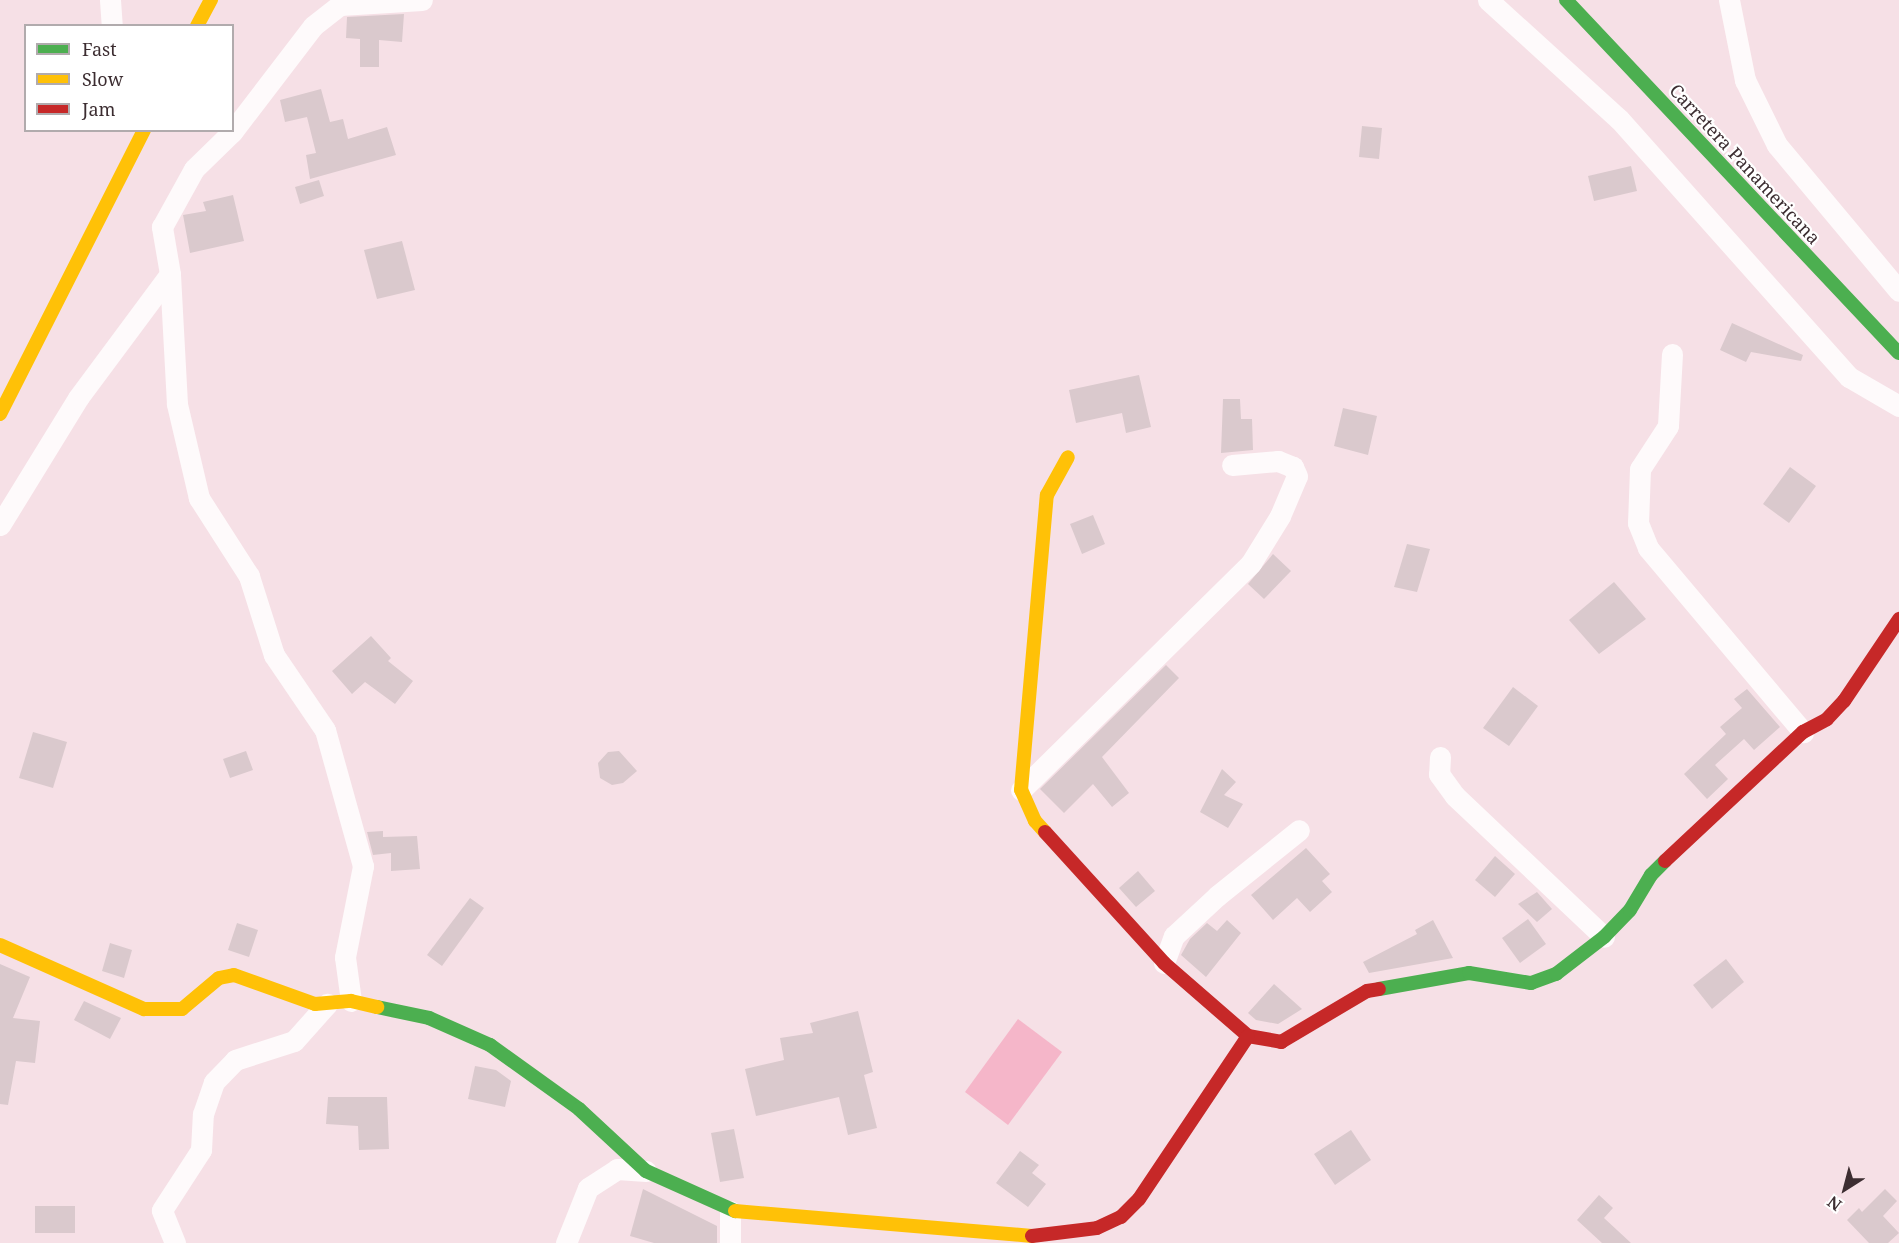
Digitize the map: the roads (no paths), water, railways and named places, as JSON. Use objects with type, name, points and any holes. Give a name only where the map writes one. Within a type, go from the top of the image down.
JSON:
[{"type":"main road","points":[[197,24],[211,0]]},
{"type":"main road","name":"Carretera Panamericana","points":[[1566,0],[1899,353]]},
{"type":"main road","points":[[0,414],[141,133]]},
{"type":"main road","points":[[1068,457],[1047,495],[1021,790],[1035,821],[1164,963],[1248,1036],[1281,1042],[1366,991],[1469,973],[1531,983],[1556,974],[1604,937],[1630,910],[1651,874],[1803,732],[1827,719],[1844,701],[1899,619]]},
{"type":"main road","points":[[0,945],[144,1009],[182,1009],[219,978],[234,975],[315,1004],[351,1001],[429,1018],[490,1045],[579,1109],[646,1171],[730,1211],[1033,1239],[1096,1228],[1121,1218],[1139,1198],[1248,1036]]},
{"type":"street","points":[[110,0],[112,24]]},
{"type":"street","points":[[234,129],[313,26],[340,4],[422,0]]},
{"type":"street","points":[[1488,0],[1619,119],[1849,377],[1899,406]]},
{"type":"street","points":[[1728,0],[1745,80],[1778,145],[1899,291]]},
{"type":"street","points":[[232,132],[194,169],[162,227],[170,274],[177,404],[199,498],[249,576],[274,655],[325,730],[363,866],[345,957],[351,1001]]},
{"type":"street","points":[[0,525],[78,398],[170,274]]},
{"type":"street","points":[[1672,354],[1668,426],[1641,469],[1638,523],[1648,548],[1803,732]]},
{"type":"street","points":[[1021,790],[1251,563],[1280,516],[1297,476],[1293,467],[1278,461],[1232,465]]},
{"type":"street","points":[[1440,757],[1439,774],[1455,796],[1604,937]]},
{"type":"street","points":[[1164,963],[1174,936],[1217,896],[1299,830]]},
{"type":"street","points":[[175,1243],[162,1210],[201,1150],[203,1114],[214,1082],[235,1060],[294,1041],[327,1004]]},
{"type":"street","points":[[566,1243],[588,1188],[617,1169],[646,1171]]},
{"type":"street","points":[[730,1211],[730,1243]]}]
